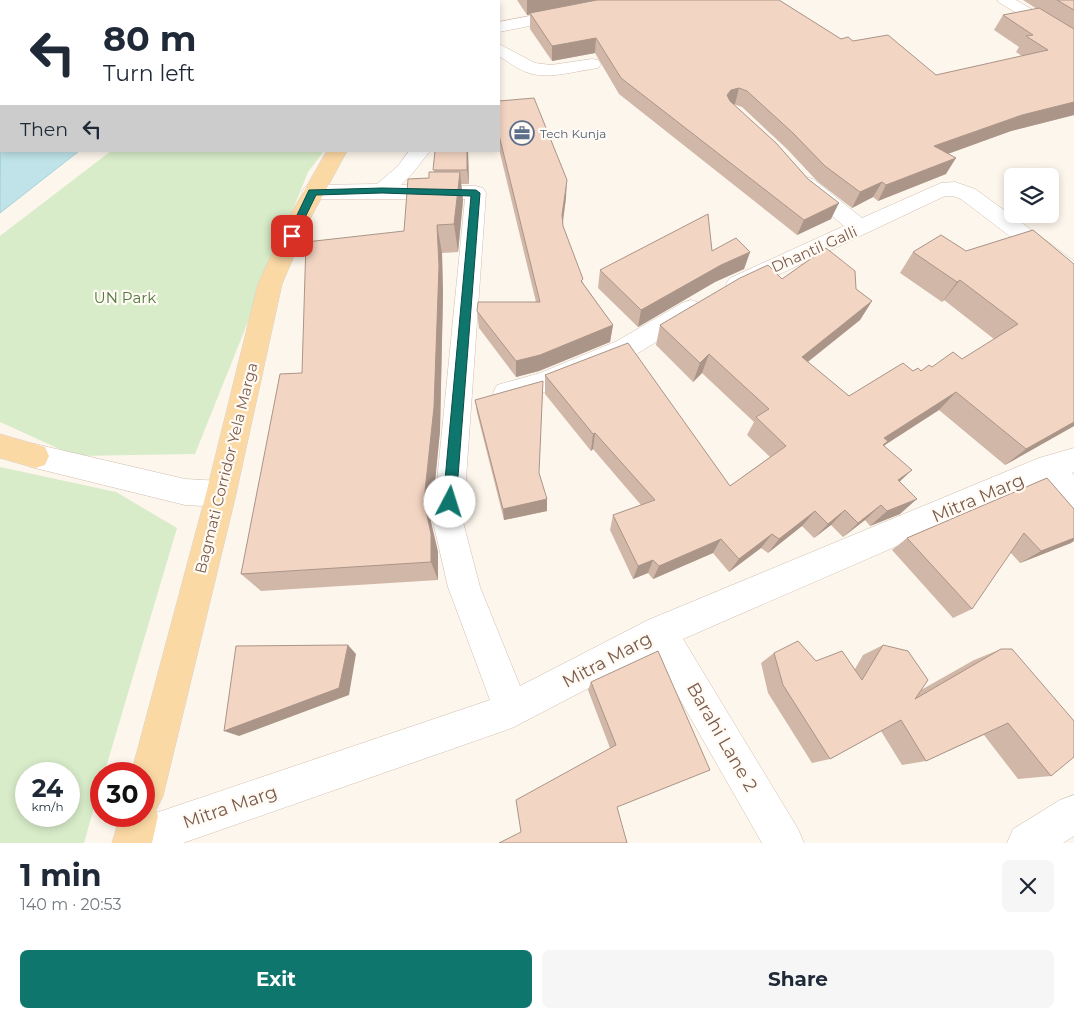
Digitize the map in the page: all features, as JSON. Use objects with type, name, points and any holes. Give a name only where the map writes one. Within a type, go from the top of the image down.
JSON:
[{"type":"main road","name":"Bagmati Corridor Yela Marga","points":[[153,762],[221,494],[270,284],[312,192],[336,152]]},
{"type":"main road","points":[[0,446],[35,456]]},
{"type":"street","points":[[500,27],[637,0]]},
{"type":"street","points":[[1005,0],[1074,41]]},
{"type":"street","points":[[500,49],[531,68],[551,70],[592,64]]},
{"type":"street","points":[[382,191],[405,170],[419,152]]},
{"type":"street","points":[[791,167],[810,188],[860,228]]},
{"type":"street","name":"Dhantil Galli","points":[[474,401],[545,382],[626,348],[712,297],[941,190],[955,189],[968,194],[1074,273]]},
{"type":"street","points":[[312,192],[476,193],[474,401],[448,522],[464,587],[512,710]]},
{"type":"street","points":[[35,456],[185,492],[221,494]]},
{"type":"street","points":[[1062,464],[1074,496]]},
{"type":"street","name":"Mitra Marg","points":[[134,833],[512,710],[660,632],[1062,464]]},
{"type":"street","name":"Barahi Lane 2","points":[[660,632],[784,843]]},
{"type":"street","points":[[1027,843],[1074,814]]},
{"type":"green space","name":"UN Park","points":[[110,152],[323,152],[308,172],[195,454],[75,456],[0,422],[0,236]]},
{"type":"green space","points":[[0,467],[116,492],[177,528],[108,762],[90,762],[90,822],[84,843],[0,843]]},
{"type":"water","points":[[1,152],[78,152],[0,213]]},
{"type":"building","points":[[597,0],[779,0],[841,39],[848,37],[853,41],[888,35],[936,75],[1048,50],[1026,36],[1033,35],[1003,15],[1039,8],[1074,29],[1074,102],[1022,115],[934,146],[956,158],[886,185],[882,182],[860,192],[825,166],[793,133],[747,91],[739,88],[731,90],[727,95],[730,101],[776,143],[808,179],[839,203],[804,220],[621,78],[596,38],[552,46],[530,13]]},
{"type":"building","points":[[1057,0],[1074,0],[1074,10]]},
{"type":"building","points":[[534,98],[567,180],[562,215],[563,226],[583,279],[581,281],[613,325],[540,355],[516,361],[477,311],[478,302],[540,302],[500,139],[500,101]]},
{"type":"building","points":[[435,152],[467,152],[467,170],[433,170]]},
{"type":"building","points":[[429,172],[460,172],[454,224],[437,225],[439,266],[434,407],[424,501],[431,534],[431,562],[241,574],[280,374],[302,373],[306,242],[404,231],[408,179],[429,178]]},
{"type":"building","points":[[708,214],[712,251],[736,238],[750,252],[721,265],[641,310],[600,270]]},
{"type":"building","points":[[1033,230],[1074,264],[1074,422],[1026,449],[956,392],[884,438],[888,441],[883,445],[912,470],[898,480],[917,499],[887,511],[881,505],[858,523],[845,510],[828,524],[815,511],[779,539],[772,534],[739,559],[721,539],[659,566],[653,560],[638,566],[613,515],[655,500],[595,433],[593,434],[545,375],[628,343],[730,486],[786,446],[756,417],[769,409],[709,354],[700,363],[660,325],[740,278],[768,265],[782,279],[826,248],[855,271],[856,289],[872,301],[802,357],[849,396],[903,363],[913,371],[918,368],[921,371],[929,365],[932,367],[953,352],[962,359],[1018,324],[960,280],[957,282],[913,252],[941,235],[966,251]]},
{"type":"building","points":[[543,381],[539,473],[547,499],[503,509],[475,400]]},
{"type":"building","points":[[1047,478],[1074,509],[1074,538],[1041,551],[1024,533],[972,609],[907,538]]},
{"type":"building","points":[[798,641],[816,661],[842,651],[862,680],[883,645],[908,651],[928,680],[915,699],[1001,649],[1012,649],[1074,721],[1074,757],[1051,776],[1008,723],[926,761],[901,720],[830,759],[783,685],[774,653]]},
{"type":"building","points":[[348,645],[339,688],[224,731],[236,646]]},
{"type":"building","points":[[658,651],[710,770],[617,807],[627,843],[499,843],[521,832],[516,800],[616,745],[591,682]]},
{"type":"place","name":"Tech Kunja","points":[[522,133]]},
{"type":"route","points":[[292,236],[312,192],[476,193],[450,502]]}]
